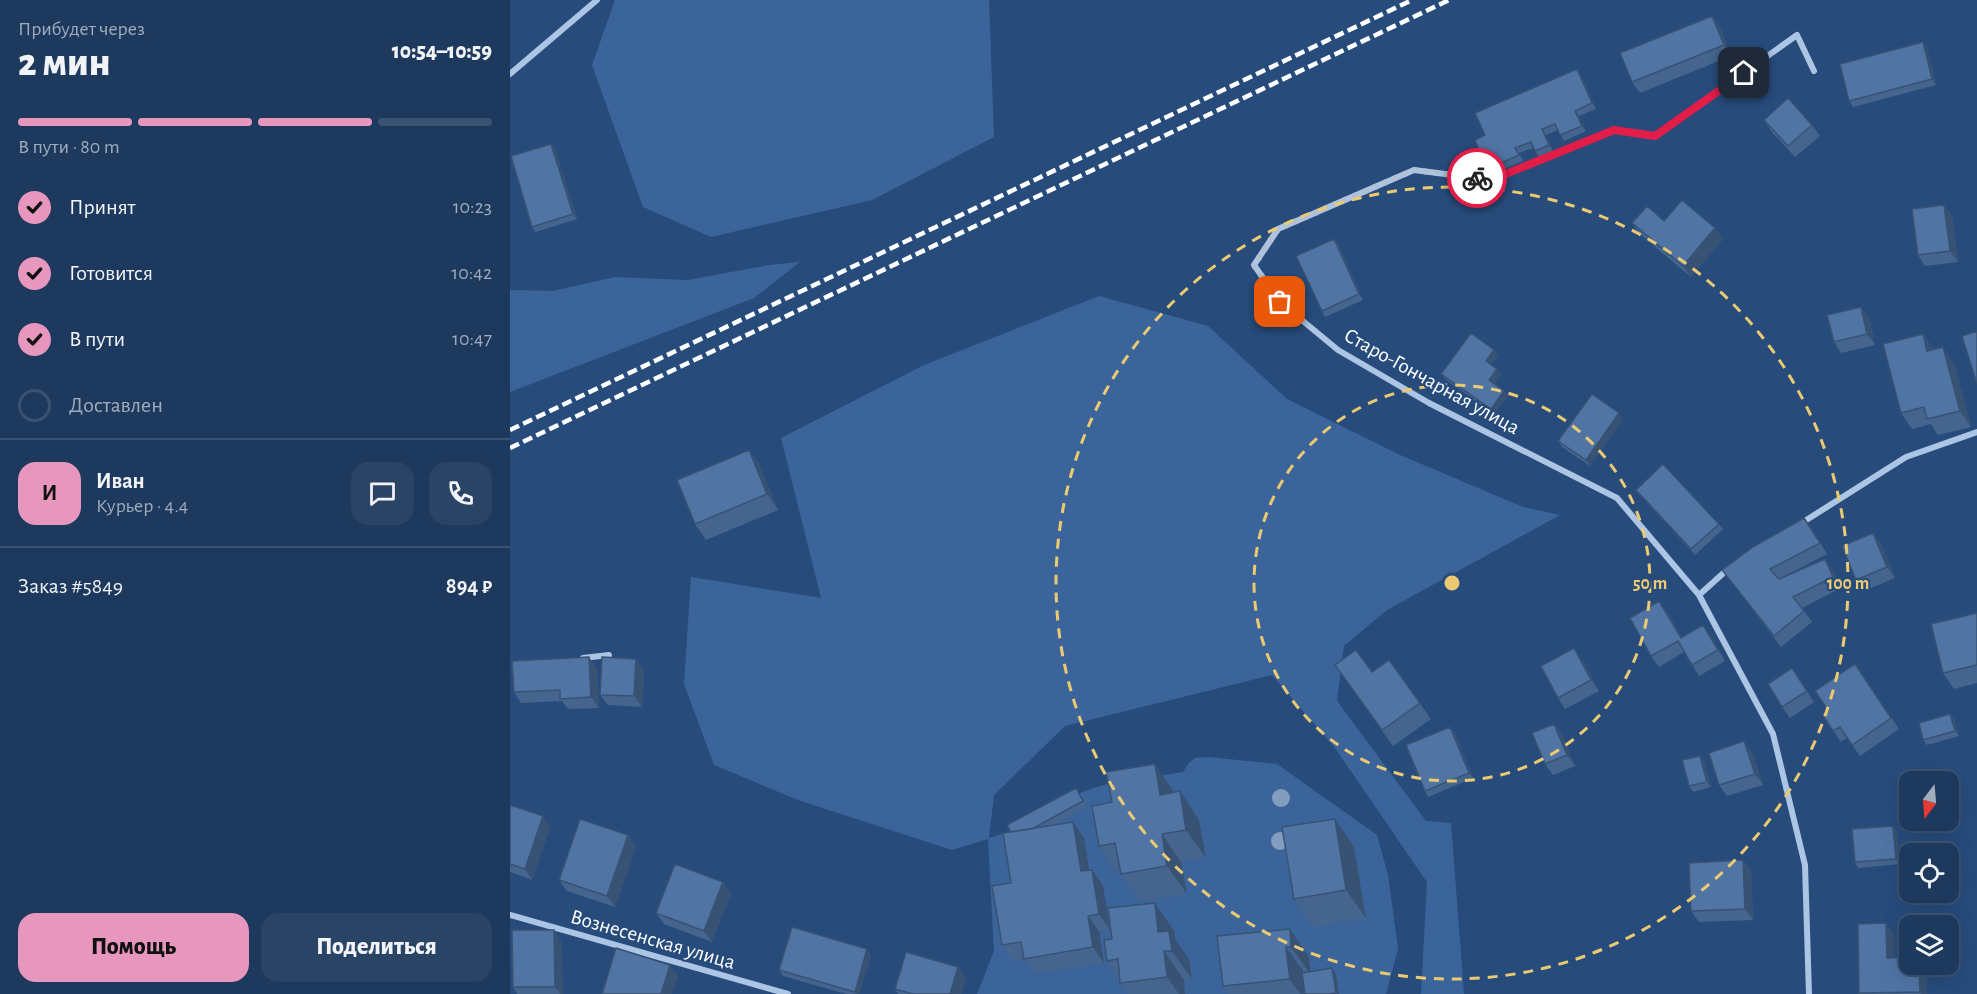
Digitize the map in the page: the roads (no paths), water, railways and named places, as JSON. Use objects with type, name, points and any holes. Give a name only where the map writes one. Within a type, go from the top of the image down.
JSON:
[{"type":"street","points":[[510,74],[597,0]]},
{"type":"street","name":"Старо-Гончарная улица","points":[[1809,994],[1805,865],[1773,734],[1699,595],[1617,498],[1429,403],[1338,350],[1280,302],[1254,265],[1278,229],[1414,170],[1491,180],[1614,130],[1655,136],[1797,35],[1814,71]]},
{"type":"street","points":[[1790,530],[1906,457],[1977,432]]},
{"type":"street","points":[[1699,595],[1722,573],[1732,567]]},
{"type":"street","points":[[576,659],[609,656]]},
{"type":"street","name":"Вознесенская улица","points":[[510,915],[788,994]]},
{"type":"railway","points":[[510,430],[1412,0]]},
{"type":"railway","points":[[510,448],[1449,0]]}]
